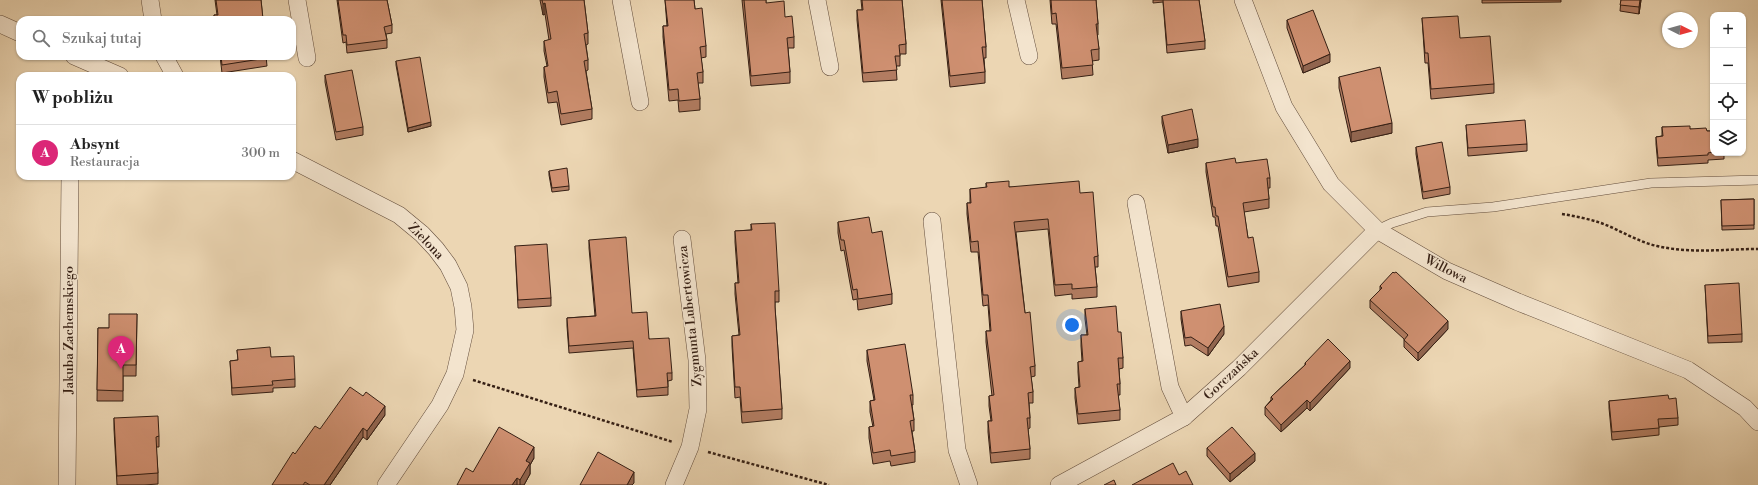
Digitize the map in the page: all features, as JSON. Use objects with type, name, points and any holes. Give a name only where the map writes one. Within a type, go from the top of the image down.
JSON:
[{"type":"street","points":[[150,0],[152,16]]},
{"type":"street","points":[[297,0],[307,58]]},
{"type":"street","points":[[621,0],[640,102]]},
{"type":"street","points":[[817,0],[830,67]]},
{"type":"street","points":[[1016,0],[1029,56]]},
{"type":"street","name":"Willowa","points":[[1243,0],[1284,107],[1331,184],[1377,230],[1447,271],[1518,302],[1688,370],[1745,408],[1758,422]]},
{"type":"street","points":[[0,24],[16,31]]},
{"type":"street","points":[[83,60],[111,72]]},
{"type":"street","points":[[166,60],[173,72]]},
{"type":"street","name":"Zielona","points":[[296,162],[399,215],[422,234],[440,254],[448,265],[459,287],[465,330],[450,389],[386,485]]},
{"type":"street","name":"Jakuba Zachemskiego","points":[[68,485],[70,180]]},
{"type":"street","points":[[1136,203],[1170,387],[1184,417]]},
{"type":"street","points":[[932,221],[957,450],[969,485]]},
{"type":"street","name":"Gorczańska","points":[[1059,485],[1184,417],[1239,368],[1377,230]]},
{"type":"street","name":"Zygmunta Lubertowicza","points":[[674,485],[690,447],[698,409],[697,360],[682,239]]},
{"type":"lane","points":[[1377,230],[1392,223],[1427,212],[1493,207],[1651,182],[1758,180]]},
{"type":"path","points":[[1535,200],[1537,205],[1547,211],[1596,222],[1656,246],[1695,251],[1758,249]]},
{"type":"path","points":[[455,374],[690,447],[829,485]]},
{"type":"building","points":[[216,0],[261,0],[263,16],[214,15],[218,15]]},
{"type":"building","points":[[338,0],[387,0],[392,25],[384,27],[387,40],[347,45],[346,35],[343,35]]},
{"type":"building","points":[[542,0],[584,0],[588,33],[584,34],[588,60],[584,61],[592,109],[561,114],[557,91],[548,93],[544,67],[548,66],[544,41],[551,39],[545,3],[543,4]]},
{"type":"building","points":[[665,0],[694,0],[695,9],[702,8],[706,46],[700,47],[703,72],[697,73],[700,99],[679,101],[678,89],[669,90],[663,26],[668,26]]},
{"type":"building","points":[[744,0],[766,0],[766,3],[784,1],[785,17],[792,16],[794,37],[787,38],[790,72],[751,76]]},
{"type":"building","points":[[862,0],[902,0],[906,44],[899,45],[900,56],[895,56],[897,70],[863,73],[857,10],[863,10]]},
{"type":"building","points":[[942,0],[982,0],[986,47],[982,47],[985,72],[950,76]]},
{"type":"building","points":[[1051,0],[1096,0],[1098,24],[1096,24],[1099,49],[1091,50],[1093,65],[1062,68],[1056,13],[1052,14]]},
{"type":"building","points":[[1163,0],[1199,0],[1205,41],[1167,45]]},
{"type":"building","points":[[1621,0],[1640,0],[1639,7],[1620,5]]},
{"type":"building","points":[[1313,10],[1330,54],[1303,66],[1287,20]]},
{"type":"building","points":[[1458,16],[1460,38],[1490,36],[1494,84],[1431,89],[1428,53],[1425,53],[1422,18]]},
{"type":"building","points":[[420,57],[431,122],[408,128],[396,61]]},
{"type":"building","points":[[221,60],[254,60],[222,65]]},
{"type":"building","points":[[1380,67],[1392,123],[1351,132],[1339,77]]},
{"type":"building","points":[[352,70],[363,127],[336,132],[325,75]]},
{"type":"building","points":[[1192,109],[1198,139],[1168,145],[1162,116]]},
{"type":"building","points":[[1525,120],[1527,144],[1468,148],[1466,125]]},
{"type":"building","points":[[1690,126],[1690,129],[1706,128],[1707,131],[1710,131],[1710,153],[1708,153],[1708,155],[1658,158],[1656,137],[1663,136],[1662,127]]},
{"type":"building","points":[[1442,142],[1450,187],[1423,192],[1416,147]]},
{"type":"building","points":[[1235,158],[1236,163],[1267,159],[1270,178],[1267,178],[1269,199],[1243,203],[1248,238],[1253,237],[1259,272],[1228,277],[1218,216],[1216,216],[1215,207],[1213,207],[1206,163]]},
{"type":"building","points":[[567,168],[569,186],[552,188],[549,171]]},
{"type":"building","points":[[1009,181],[1009,187],[1079,181],[1080,193],[1093,192],[1098,256],[1094,257],[1097,287],[1072,289],[1072,284],[1055,285],[1048,219],[1014,222],[1025,313],[1030,312],[1035,366],[1030,367],[1033,392],[1028,393],[1030,418],[1027,418],[1030,449],[991,453],[988,421],[992,421],[989,396],[994,395],[986,331],[991,331],[988,295],[983,295],[978,241],[971,242],[967,203],[971,203],[970,189],[987,187],[986,183]]},
{"type":"building","points":[[1754,199],[1754,225],[1722,226],[1721,200]]},
{"type":"building","points":[[869,217],[872,233],[882,231],[892,294],[858,299],[857,289],[853,290],[844,240],[841,240],[838,222]]},
{"type":"building","points":[[775,223],[779,291],[775,291],[775,307],[782,409],[742,412],[740,387],[735,387],[732,336],[740,335],[735,283],[739,283],[735,231],[752,230],[751,224]]},
{"type":"building","points":[[626,237],[632,313],[647,312],[649,339],[669,338],[672,373],[667,373],[668,387],[637,390],[633,341],[569,346],[567,318],[596,316],[589,240]]},
{"type":"building","points":[[547,244],[551,298],[518,300],[515,246]]},
{"type":"building","points":[[1393,272],[1396,272],[1448,321],[1418,353],[1404,340],[1408,335],[1370,300],[1382,288],[1380,286]]},
{"type":"building","points":[[1739,283],[1742,334],[1708,336],[1705,285]]},
{"type":"building","points":[[1220,304],[1224,326],[1208,348],[1191,337],[1185,338],[1181,311]]},
{"type":"building","points":[[1116,306],[1118,332],[1121,332],[1123,358],[1118,358],[1120,384],[1117,384],[1120,410],[1078,414],[1075,388],[1080,387],[1078,362],[1083,361],[1081,335],[1088,335],[1085,309]]},
{"type":"building","points":[[109,314],[137,314],[136,365],[123,365],[123,391],[97,390],[98,328],[109,328]]},
{"type":"building","points":[[1328,339],[1350,361],[1310,403],[1307,400],[1281,425],[1265,407],[1273,399],[1271,397],[1306,364],[1305,363]]},
{"type":"building","points":[[905,344],[913,395],[910,395],[914,420],[910,421],[915,452],[891,456],[890,450],[873,453],[869,427],[874,426],[870,401],[875,400],[867,350]]},
{"type":"building","points":[[270,347],[271,357],[294,356],[295,379],[272,381],[273,385],[232,388],[230,361],[238,360],[237,350]]},
{"type":"building","points":[[350,387],[363,396],[366,392],[385,406],[367,431],[363,428],[324,485],[310,485],[305,482],[303,485],[272,485],[293,452],[295,454],[315,426],[320,429]]},
{"type":"building","points":[[1668,395],[1669,399],[1676,398],[1678,418],[1658,419],[1659,428],[1612,432],[1609,401]]},
{"type":"building","points":[[158,416],[159,436],[156,437],[158,473],[117,476],[114,418]]},
{"type":"building","points":[[499,427],[534,447],[526,461],[530,463],[520,480],[517,478],[512,485],[457,485],[466,468],[473,472]]},
{"type":"building","points":[[1232,427],[1255,453],[1230,474],[1207,448]]},
{"type":"building","points":[[598,452],[634,472],[627,485],[580,485]]},
{"type":"building","points":[[1173,463],[1179,475],[1186,471],[1193,485],[1132,485]]},
{"type":"building","points":[[1114,480],[1116,485],[1104,485]]},
{"type":"place","name":"Absynt","points":[[121,369]]}]
